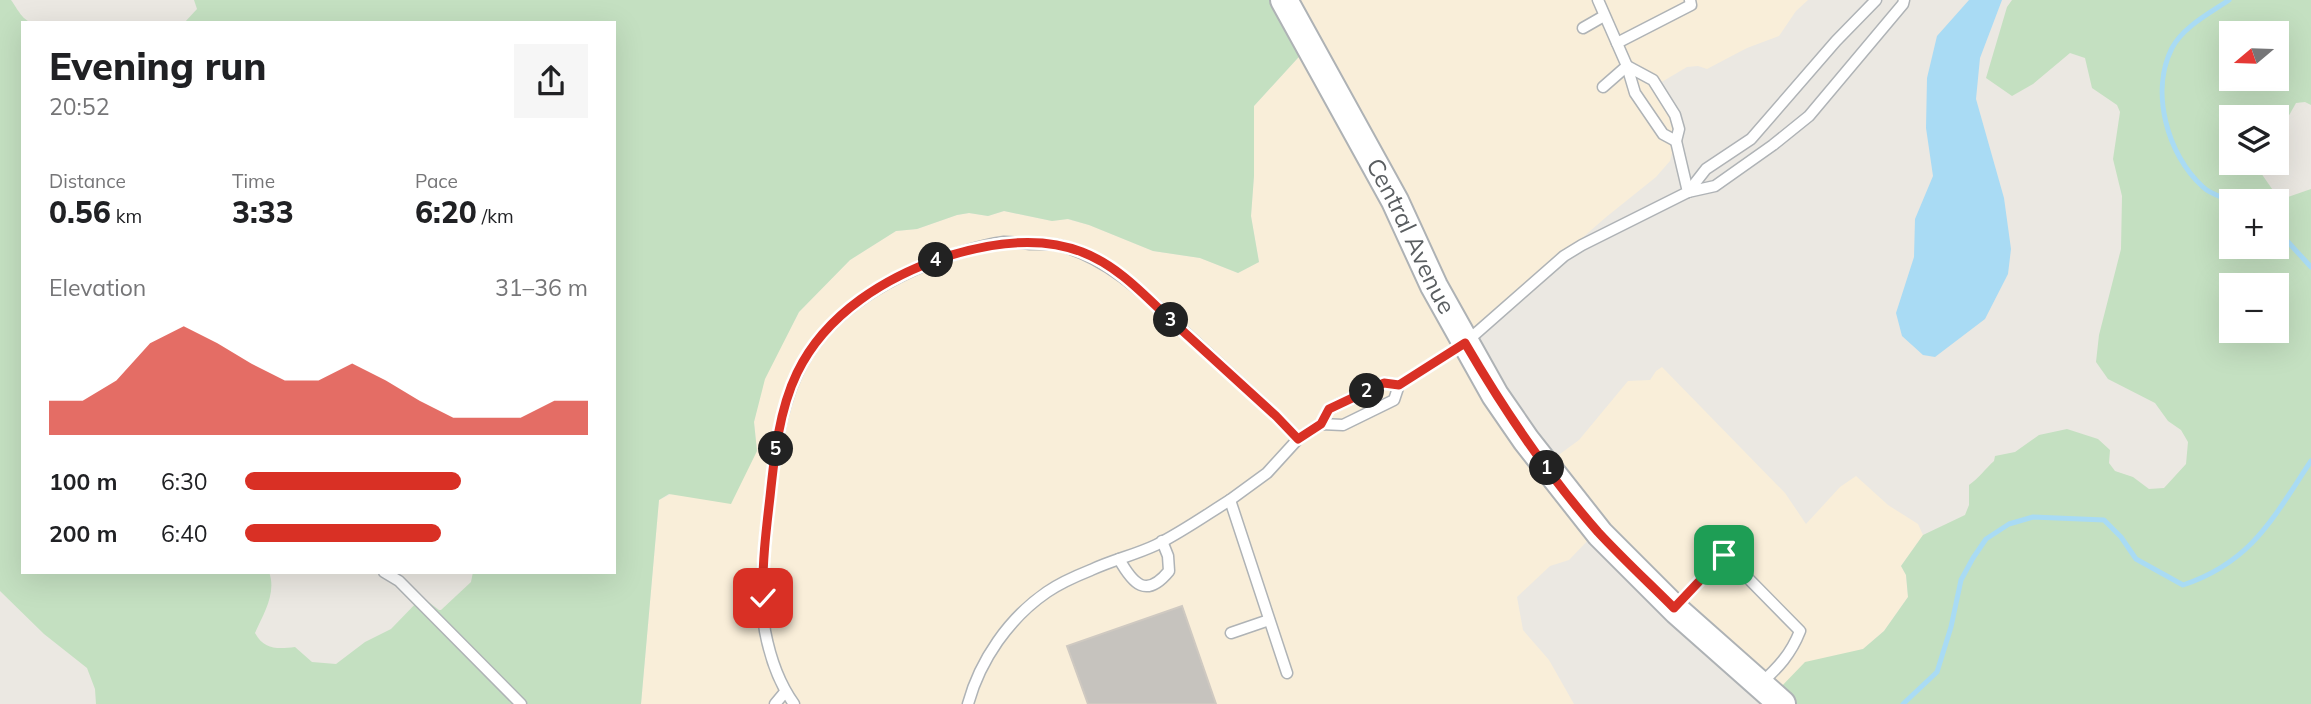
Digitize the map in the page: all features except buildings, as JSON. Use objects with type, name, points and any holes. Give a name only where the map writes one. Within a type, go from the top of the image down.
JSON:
[{"type":"main road","name":"Central Avenue","points":[[1284,0],[1395,201],[1434,286],[1465,343],[1495,395],[1526,440],[1600,534],[1674,608],[1782,704]]},
{"type":"lane","points":[[1598,0],[1627,66],[1635,93],[1662,134],[1676,141]]},
{"type":"lane","points":[[1617,43],[1691,5],[1690,0]]},
{"type":"lane","points":[[1688,192],[1706,169],[1751,139],[1836,41],[1876,0]]},
{"type":"lane","points":[[1321,424],[1343,425],[1394,400],[1399,385],[1465,343],[1564,256],[1688,192],[1715,186],[1761,155],[1809,116],[1905,0]]},
{"type":"lane","points":[[1583,28],[1604,16]]},
{"type":"lane","points":[[1627,66],[1653,80],[1675,115],[1679,129],[1676,141],[1688,192]]},
{"type":"lane","points":[[1603,87],[1627,66]]},
{"type":"lane","points":[[1751,139],[1761,155]]},
{"type":"lane","points":[[794,704],[785,692],[771,655],[765,629],[762,569],[774,454],[789,395],[797,373],[816,344],[843,314],[870,292],[908,271],[965,251],[1004,242],[1058,245],[1084,253],[1122,275],[1298,439]]},
{"type":"lane","points":[[968,704],[988,657],[1008,628],[1049,590],[1092,569],[1162,541],[1230,500],[1268,473],[1298,439],[1321,424],[1329,409],[1384,383],[1399,385]]},
{"type":"lane","points":[[1230,500],[1287,674]]},
{"type":"lane","points":[[1119,559],[1130,579],[1144,586],[1159,583],[1169,571],[1168,556],[1162,541]]},
{"type":"lane","points":[[1674,608],[1724,555]]},
{"type":"lane","points":[[1737,567],[1800,631],[1792,650],[1778,668],[1760,684]]},
{"type":"lane","points":[[387,574],[399,581],[521,704]]},
{"type":"lane","points":[[1231,634],[1269,620]]},
{"type":"lane","points":[[775,704],[785,692]]},
{"type":"shaded area","points":[[1281,0],[1808,0],[1796,11],[1779,36],[1747,48],[1707,69],[1687,67],[1660,83],[1674,114],[1675,142],[1670,161],[1656,177],[1467,339],[1545,465],[1579,440],[1628,381],[1650,380],[1662,367],[1785,493],[1806,524],[1840,487],[1856,476],[1888,505],[1918,524],[1923,535],[1901,566],[1906,575],[1908,597],[1884,631],[1863,649],[1840,656],[1777,691],[1596,532],[1569,560],[1550,566],[1517,597],[1523,630],[1549,660],[1574,704],[641,704],[659,500],[757,451],[754,422],[764,379],[799,312],[850,260],[896,231],[917,229],[957,215],[969,213],[988,216],[1004,211],[1052,221],[1067,219],[1153,251],[1200,258],[1238,273],[1259,262],[1251,216],[1254,106],[1307,48]]},
{"type":"green space","points":[[0,0],[11,0],[29,21],[21,21],[21,574],[270,574],[270,596],[255,633],[259,639],[272,647],[295,647],[312,662],[336,664],[365,642],[391,629],[422,597],[441,610],[471,582],[473,574],[616,574],[616,21],[186,21],[197,9],[194,0],[1281,0],[1307,48],[1254,106],[1251,216],[1259,262],[1238,273],[1200,258],[1153,251],[1068,219],[1052,221],[1004,211],[988,216],[969,213],[957,215],[917,229],[896,231],[850,260],[799,312],[765,379],[754,422],[757,451],[731,504],[669,494],[659,500],[641,704],[96,704],[95,689],[87,668],[44,634],[0,591]]},
{"type":"green space","points":[[2012,0],[2311,0],[2311,105],[2305,102],[2296,103],[2289,115],[2289,105],[2219,105],[2219,175],[2262,175],[2272,189],[2219,189],[2219,259],[2289,259],[2289,197],[2311,189],[2311,704],[1770,704],[1777,691],[1805,662],[1863,649],[1884,631],[1908,597],[1906,575],[1901,566],[1923,535],[1965,515],[1969,505],[1969,485],[1994,461],[1995,456],[2015,452],[2039,435],[2067,429],[2098,439],[2110,450],[2109,463],[2115,471],[2133,477],[2149,489],[2164,488],[2186,464],[2188,442],[2181,430],[2168,421],[2155,403],[2108,379],[2096,362],[2099,335],[2121,249],[2122,196],[2113,159],[2120,112],[2117,105],[2092,88],[2085,58],[2070,53],[2033,84],[2012,96],[1986,78],[2007,7]]},
{"type":"water","points":[[1969,0],[2002,0],[1980,58],[1976,99],[2004,198],[2011,249],[2008,274],[1985,319],[1935,357],[1923,355],[1902,336],[1896,313],[1914,257],[1915,219],[1933,176],[1926,128],[1927,78],[1937,36]]},
{"type":"waterway","points":[[2219,196],[2206,189],[2190,174],[2180,158],[2166,122],[2162,83],[2166,65],[2177,40],[2197,21],[2229,0]]},
{"type":"waterway","points":[[2289,243],[2311,267]]},
{"type":"waterway","points":[[1903,704],[1937,672],[1951,627],[1961,580],[1973,558],[1986,539],[2009,524],[2033,517],[2104,520],[2121,537],[2136,559],[2183,585],[2227,564],[2244,551],[2272,519],[2311,461]]},
{"type":"route","points":[[763,598],[762,569],[774,454],[797,373],[816,344],[843,314],[870,292],[895,278],[934,261],[1004,242],[1058,245],[1084,253],[1122,275],[1298,439],[1321,424],[1329,409],[1384,383],[1399,385],[1465,343],[1495,395],[1580,511],[1674,608],[1724,555]]}]
